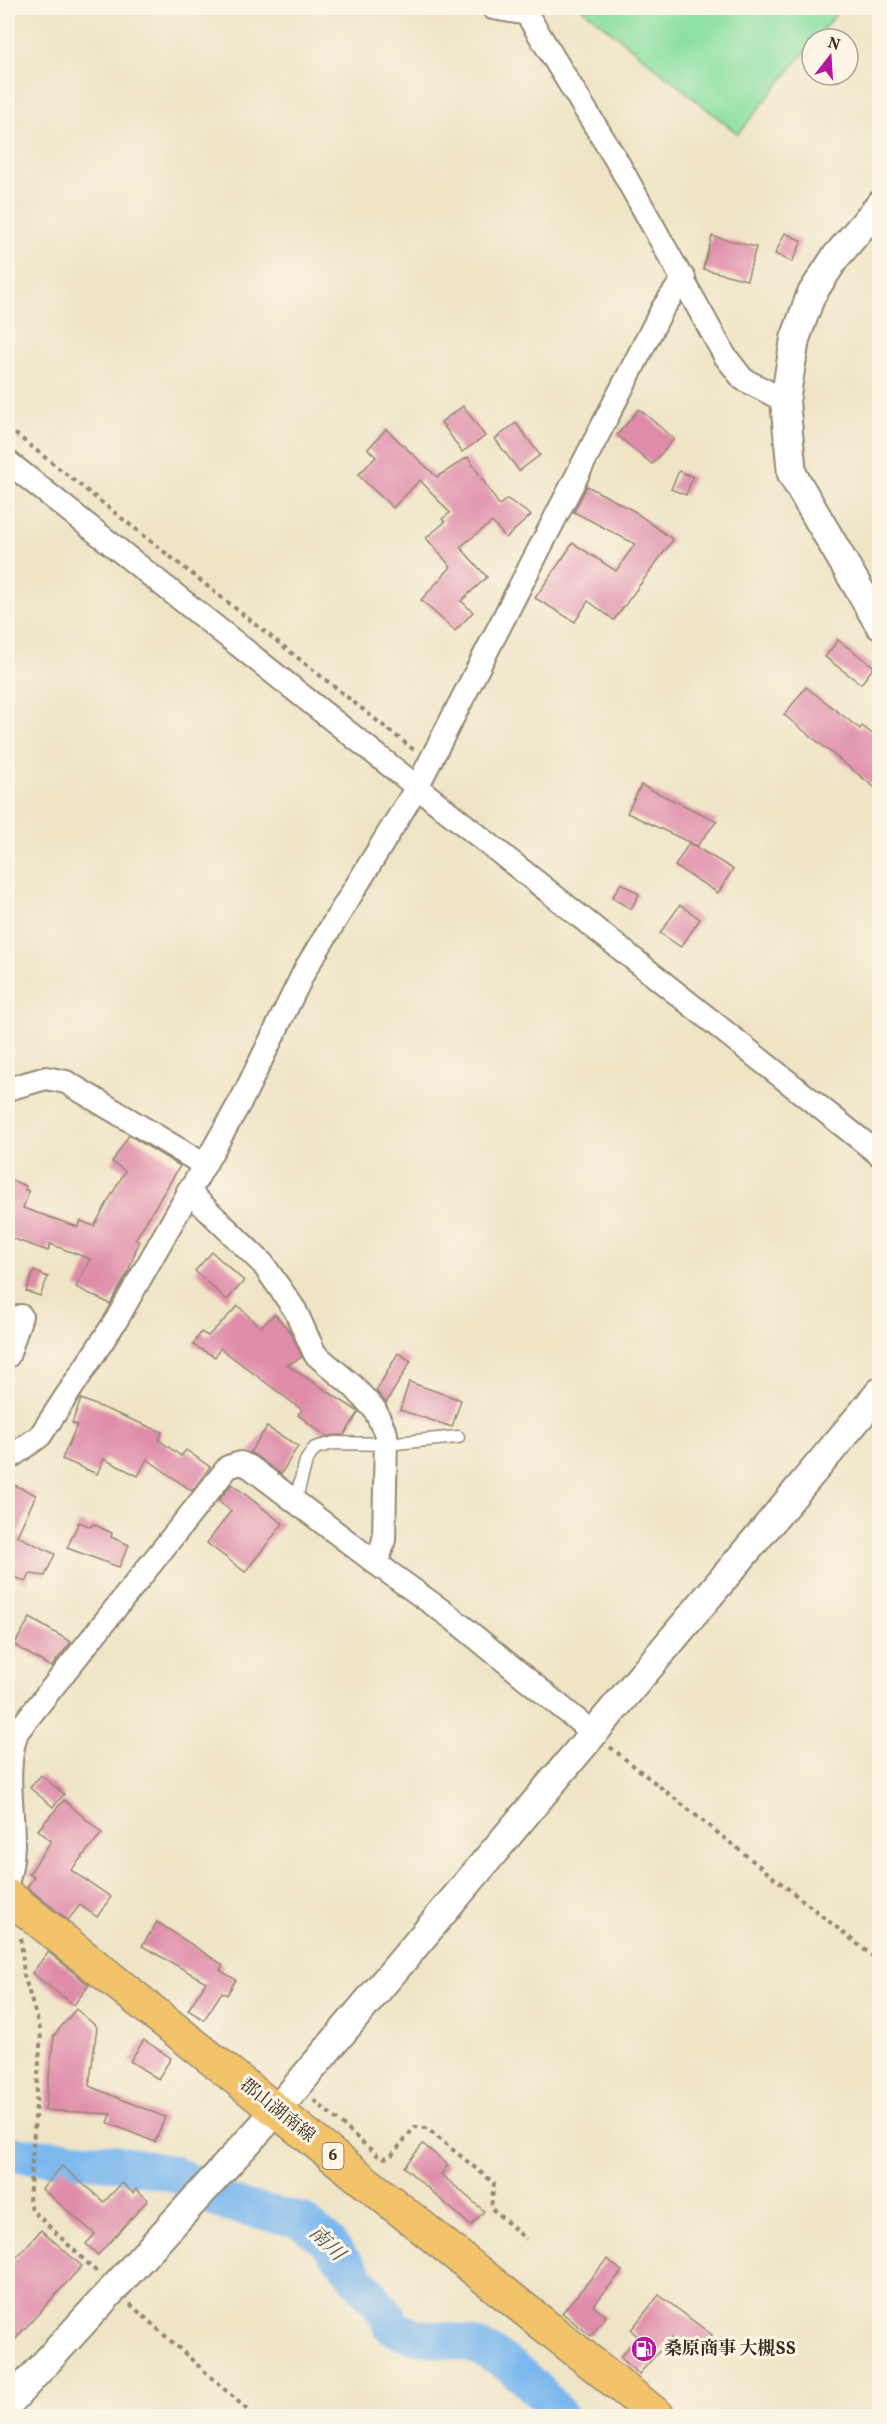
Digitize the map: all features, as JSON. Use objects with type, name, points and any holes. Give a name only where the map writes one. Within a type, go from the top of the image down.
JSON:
[{"type":"main road","name":"郡山湖南線","points":[[16,1903],[657,2416]]},
{"type":"street","points":[[493,8],[526,11],[737,372],[751,385],[785,401]]},
{"type":"street","points":[[879,204],[835,258],[811,294],[795,339],[785,401],[792,474],[879,625]]},
{"type":"street","points":[[8,1459],[40,1437],[117,1319],[202,1164],[243,1097],[306,968],[417,787],[657,318],[684,278]]},
{"type":"street","points":[[8,462],[879,1155]]},
{"type":"street","points":[[8,1089],[46,1078],[66,1082],[202,1164]]},
{"type":"street","points":[[188,1191],[263,1264],[295,1310],[315,1354],[369,1401],[386,1434],[384,1540],[377,1564]]},
{"type":"street","points":[[8,1356],[21,1316]]},
{"type":"street","points":[[8,2404],[297,2086],[879,1392]]},
{"type":"street","points":[[8,1880],[11,1849],[9,1750],[17,1732],[228,1467],[241,1463],[250,1467],[377,1564],[452,1617],[593,1733]]},
{"type":"lane","points":[[295,1502],[306,1461],[315,1448],[341,1442],[386,1444],[458,1437]]},
{"type":"path","points":[[8,428],[429,762]]},
{"type":"path","points":[[593,1733],[879,1962]]},
{"type":"path","points":[[16,1903],[21,1923],[22,1962],[41,2033],[29,2202],[34,2212],[114,2289],[254,2416]]},
{"type":"path","points":[[297,2086],[377,2155],[385,2158],[391,2156],[415,2127],[426,2128],[494,2183],[491,2208],[526,2239]]},
{"type":"green space","points":[[582,8],[841,8],[825,27],[800,27],[800,58],[738,134]]},
{"type":"building","points":[[785,233],[802,241],[792,262],[775,254]]},
{"type":"building","points":[[712,236],[756,247],[747,280],[703,269]]},
{"type":"building","points":[[463,406],[485,436],[462,452],[441,422]]},
{"type":"building","points":[[639,409],[674,439],[652,464],[617,435]]},
{"type":"building","points":[[516,423],[540,455],[519,471],[495,439]]},
{"type":"building","points":[[386,429],[437,477],[468,457],[499,505],[507,499],[531,515],[506,538],[492,522],[460,547],[487,577],[461,601],[473,612],[455,631],[421,600],[451,567],[426,538],[445,522],[442,519],[450,513],[420,480],[393,508],[358,475],[376,457],[368,449]]},
{"type":"building","points":[[679,471],[693,477],[686,495],[671,489]]},
{"type":"building","points":[[587,486],[634,511],[673,540],[614,620],[588,601],[575,622],[535,598],[573,543],[616,571],[635,544],[574,512]]},
{"type":"building","points":[[838,640],[874,667],[861,684],[825,657]]},
{"type":"building","points":[[806,687],[860,729],[862,726],[879,739],[879,791],[784,715]]},
{"type":"building","points":[[641,785],[717,821],[697,846],[627,813]]},
{"type":"building","points":[[689,843],[733,869],[718,893],[675,866]]},
{"type":"building","points":[[621,883],[639,894],[631,909],[612,898]]},
{"type":"building","points":[[680,905],[700,919],[681,947],[660,933]]},
{"type":"building","points":[[129,1135],[180,1166],[135,1240],[139,1241],[128,1272],[110,1304],[76,1287],[90,1259],[50,1244],[48,1251],[11,1238],[8,1244],[8,1179],[26,1186],[25,1190],[29,1191],[23,1208],[78,1227],[81,1221],[94,1226],[125,1171],[112,1162]]},
{"type":"building","points":[[212,1252],[244,1281],[227,1300],[195,1271]]},
{"type":"building","points":[[34,1271],[48,1277],[40,1296],[26,1291]]},
{"type":"building","points":[[238,1306],[260,1327],[275,1314],[291,1333],[302,1357],[287,1365],[359,1412],[344,1435],[326,1436],[298,1415],[302,1410],[220,1348],[215,1357],[193,1345],[201,1332],[208,1336]]},
{"type":"building","points":[[398,1353],[411,1361],[386,1403],[376,1391]]},
{"type":"building","points":[[409,1382],[461,1400],[452,1427],[400,1410]]},
{"type":"building","points":[[81,1399],[162,1432],[159,1440],[181,1456],[186,1450],[210,1467],[192,1491],[147,1459],[138,1476],[104,1459],[97,1474],[62,1459],[77,1425],[72,1423]]},
{"type":"building","points":[[267,1427],[298,1446],[281,1474],[250,1452]]},
{"type":"building","points":[[8,1482],[36,1495],[17,1536],[55,1554],[45,1576],[30,1574],[26,1582],[8,1574]]},
{"type":"building","points":[[232,1484],[283,1524],[245,1572],[207,1543],[231,1511],[218,1501]]},
{"type":"building","points":[[79,1522],[91,1527],[93,1524],[112,1533],[111,1537],[129,1545],[119,1567],[67,1548]]},
{"type":"building","points":[[30,1618],[71,1642],[51,1667],[14,1645]]},
{"type":"building","points":[[41,1775],[64,1794],[53,1807],[30,1788]]},
{"type":"building","points":[[64,1800],[102,1833],[71,1870],[111,1897],[97,1917],[80,1905],[68,1920],[27,1887],[34,1877],[29,1874],[51,1841],[38,1830]]},
{"type":"building","points":[[157,1922],[223,1965],[220,1970],[236,1980],[227,1995],[222,1992],[204,2020],[188,2010],[206,1982],[142,1946]]},
{"type":"building","points":[[48,1952],[89,1985],[74,2005],[32,1973]]},
{"type":"building","points":[[76,2009],[97,2027],[89,2086],[165,2117],[155,2142],[108,2123],[111,2114],[45,2110],[54,2035]]},
{"type":"building","points":[[144,2040],[171,2058],[158,2079],[130,2061]]},
{"type":"building","points":[[423,2144],[448,2165],[441,2174],[484,2211],[471,2226],[404,2167]]},
{"type":"building","points":[[62,2166],[104,2202],[122,2183],[133,2193],[136,2189],[148,2200],[98,2255],[86,2244],[95,2234],[42,2189]]},
{"type":"building","points":[[41,2230],[82,2266],[8,2347],[8,2267]]},
{"type":"building","points":[[607,2259],[622,2271],[593,2306],[606,2316],[591,2336],[562,2313]]},
{"type":"building","points":[[659,2295],[712,2335],[695,2356],[671,2338],[639,2374],[620,2357],[638,2337],[631,2330]]},
{"type":"waterway","name":"南川","points":[[8,2154],[113,2162],[174,2174],[202,2187],[219,2201],[302,2221],[326,2240],[389,2317],[391,2326],[422,2338],[460,2342],[485,2350],[521,2374],[560,2416]]},
{"type":"place","name":"桑原商事 大槻SS","points":[[644,2349]]}]
